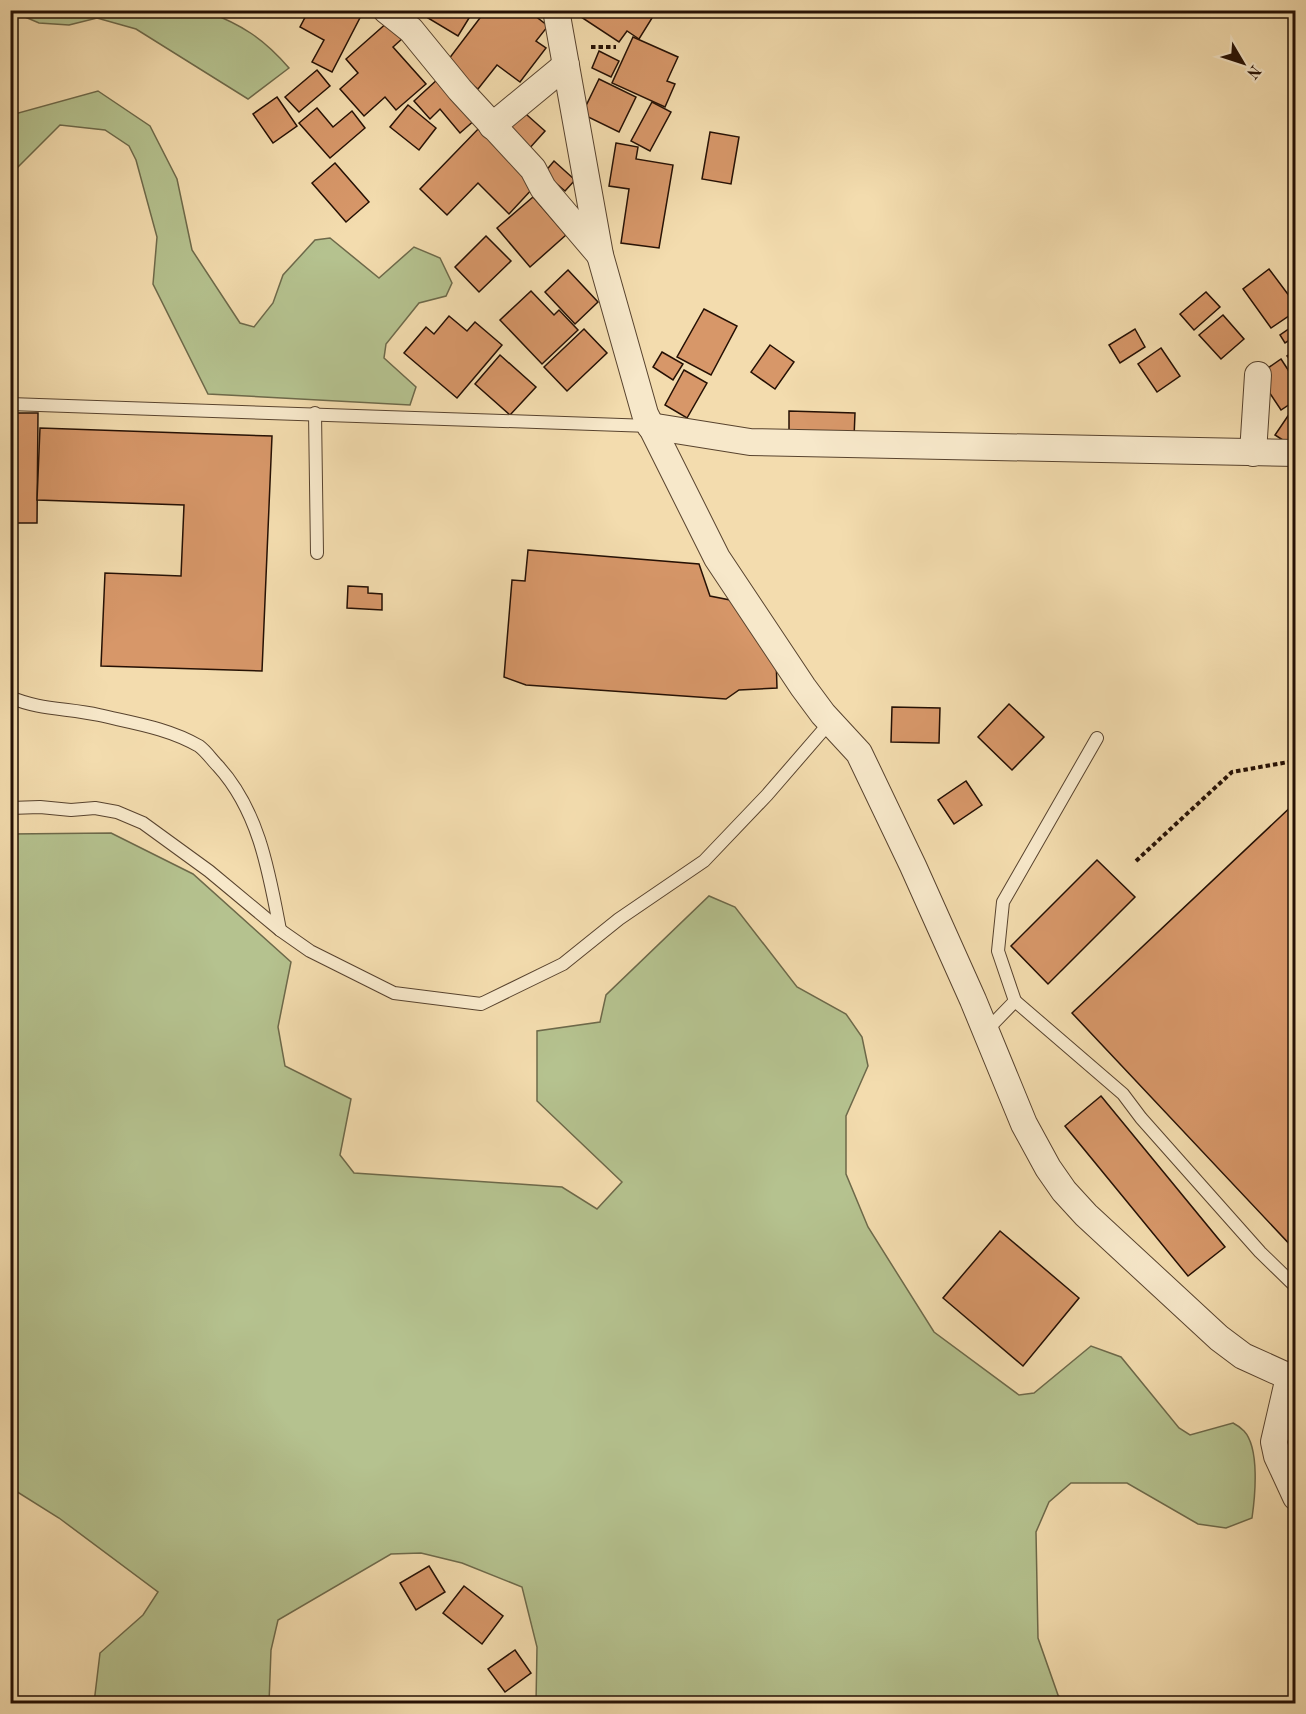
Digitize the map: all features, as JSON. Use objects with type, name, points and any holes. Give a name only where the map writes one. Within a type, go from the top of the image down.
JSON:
[{"type":"street","points":[[386,10],[411,30],[460,90],[533,169],[543,188],[600,255]]},
{"type":"street","points":[[556,10],[600,255],[650,426],[717,558],[803,687],[823,714],[850,741],[866,765],[913,866],[1024,1124],[1048,1168],[1086,1215],[1219,1338],[1243,1356],[1292,1378],[1274,1442],[1277,1456],[1296,1497]]},
{"type":"street","points":[[492,126],[566,65]]},
{"type":"street","points":[[1252,453],[1258,375]]},
{"type":"street","points":[[650,426],[750,442],[1296,453]]},
{"type":"lane","points":[[10,404],[650,426]]},
{"type":"lane","points":[[315,413],[317,553]]},
{"type":"lane","points":[[10,697],[29,705],[75,710],[159,728],[201,747],[228,777],[244,804],[269,873],[280,930]]},
{"type":"lane","points":[[10,808],[40,807],[70,810],[95,807],[117,812],[143,823],[209,871],[280,930],[310,951],[394,993],[481,1004],[563,964],[619,919],[704,861],[831,721]]},
{"type":"lane","points":[[1097,738],[1003,902],[998,951],[1015,1001],[1123,1094],[1141,1118],[1252,1243],[1296,1287]]},
{"type":"lane","points":[[985,1032],[1015,1001]]},
{"type":"path","points":[[1136,861],[1232,772],[1294,761],[1296,763]]},
{"type":"green space","points":[[11,11],[206,11],[251,34],[270,48],[289,68],[248,99],[136,29],[97,18],[69,25],[39,23]]},
{"type":"green space","points":[[98,91],[150,126],[177,179],[192,250],[240,323],[254,327],[273,303],[283,275],[315,240],[330,238],[379,278],[414,247],[440,258],[452,283],[446,296],[419,303],[386,344],[384,358],[416,387],[410,405],[208,394],[153,284],[157,237],[136,160],[129,146],[105,130],[60,125],[11,174],[11,115]]},
{"type":"green space","points":[[111,833],[193,874],[291,962],[278,1027],[285,1066],[351,1099],[340,1155],[354,1173],[562,1187],[597,1209],[622,1182],[537,1101],[537,1031],[600,1022],[606,995],[709,896],[735,907],[797,987],[846,1014],[862,1037],[868,1066],[846,1116],[846,1174],[868,1227],[934,1332],[1019,1395],[1034,1393],[1091,1346],[1121,1357],[1179,1428],[1190,1435],[1233,1423],[1244,1431],[1249,1439],[1254,1460],[1255,1486],[1252,1518],[1226,1528],[1198,1524],[1127,1483],[1071,1483],[1049,1502],[1036,1532],[1038,1638],[1058,1695],[1065,1703],[536,1703],[537,1647],[522,1587],[462,1563],[421,1553],[391,1554],[278,1620],[271,1650],[269,1703],[94,1703],[100,1653],[143,1615],[158,1592],[59,1518],[11,1488],[10,834]]},
{"type":"building","points":[[309,10],[364,10],[332,72],[312,62],[324,40],[300,27]]},
{"type":"building","points":[[433,10],[474,10],[458,36],[428,18]]},
{"type":"building","points":[[486,10],[532,10],[530,12],[548,26],[536,41],[546,48],[520,82],[497,65],[478,89],[445,64]]},
{"type":"building","points":[[581,10],[657,10],[639,39],[627,31],[619,42],[578,15]]},
{"type":"building","points":[[389,21],[403,38],[393,47],[426,84],[396,110],[385,97],[364,116],[340,89],[358,73],[346,59]]},
{"type":"building","points":[[633,37],[678,57],[667,81],[675,84],[665,107],[612,83]]},
{"type":"building","points":[[599,51],[619,61],[611,77],[592,68]]},
{"type":"building","points":[[317,70],[330,86],[299,112],[285,97]]},
{"type":"building","points":[[439,78],[476,119],[460,133],[440,109],[430,119],[414,101]]},
{"type":"building","points":[[599,79],[636,97],[619,132],[582,114]]},
{"type":"building","points":[[277,97],[297,126],[273,143],[253,114]]},
{"type":"building","points":[[652,102],[671,112],[650,151],[631,141]]},
{"type":"building","points":[[408,105],[436,128],[419,150],[390,127]]},
{"type":"building","points":[[518,107],[545,131],[528,150],[500,126]]},
{"type":"building","points":[[317,108],[333,127],[352,111],[365,128],[330,158],[299,123]]},
{"type":"building","points":[[482,125],[534,187],[509,214],[478,183],[447,215],[420,189]]},
{"type":"building","points":[[710,132],[739,137],[731,184],[702,179]]},
{"type":"building","points":[[616,143],[638,147],[636,159],[673,165],[659,248],[621,243],[629,189],[609,186]]},
{"type":"building","points":[[554,161],[575,180],[565,191],[544,173]]},
{"type":"building","points":[[335,163],[369,202],[346,222],[312,183]]},
{"type":"building","points":[[533,197],[566,235],[530,267],[497,228]]},
{"type":"building","points":[[486,236],[511,261],[479,292],[455,267]]},
{"type":"building","points":[[1269,269],[1296,305],[1296,311],[1271,328],[1243,289]]},
{"type":"building","points":[[568,270],[598,302],[575,324],[545,292]]},
{"type":"building","points":[[531,291],[554,315],[559,310],[578,330],[542,364],[500,320]]},
{"type":"building","points":[[1206,292],[1220,307],[1194,330],[1180,314]]},
{"type":"building","points":[[704,309],[737,326],[711,375],[677,357]]},
{"type":"building","points":[[1223,315],[1244,339],[1221,359],[1199,335]]},
{"type":"building","points":[[449,316],[467,331],[475,322],[502,345],[457,398],[404,353],[426,327],[434,334]]},
{"type":"building","points":[[1296,324],[1296,336],[1285,343],[1280,335]]},
{"type":"building","points":[[584,329],[607,353],[567,391],[544,367]]},
{"type":"building","points":[[1135,329],[1145,347],[1120,363],[1109,345]]},
{"type":"building","points":[[770,345],[794,362],[775,389],[751,372]]},
{"type":"building","points":[[1161,348],[1180,376],[1157,392],[1138,364]]},
{"type":"building","points":[[1296,350],[1296,367],[1287,356]]},
{"type":"building","points":[[662,352],[683,364],[673,380],[653,367]]},
{"type":"building","points":[[500,355],[536,387],[510,415],[475,384]]},
{"type":"building","points":[[1281,359],[1296,382],[1296,400],[1281,410],[1258,375]]},
{"type":"building","points":[[684,370],[707,383],[687,418],[665,405]]},
{"type":"building","points":[[1296,404],[1296,442],[1292,446],[1275,435]]},
{"type":"building","points":[[789,411],[855,413],[854,438],[789,436]]},
{"type":"building","points":[[10,413],[38,413],[37,523],[10,523]]},
{"type":"building","points":[[40,428],[272,436],[262,671],[101,666],[105,573],[181,576],[184,505],[37,500]]},
{"type":"building","points":[[528,550],[699,564],[710,596],[730,600],[776,657],[777,688],[739,690],[726,699],[526,685],[504,677],[512,580],[525,581]]},
{"type":"building","points":[[348,586],[368,587],[368,593],[382,594],[382,610],[347,608]]},
{"type":"building","points":[[1009,704],[1044,737],[1012,770],[978,737]]},
{"type":"building","points":[[892,707],[940,708],[939,743],[891,742]]},
{"type":"building","points":[[966,781],[982,805],[954,824],[938,800]]},
{"type":"building","points":[[1296,802],[1296,1251],[1072,1013]]},
{"type":"building","points":[[1097,860],[1135,897],[1048,984],[1011,946]]},
{"type":"building","points":[[1101,1096],[1225,1247],[1188,1276],[1065,1126]]},
{"type":"building","points":[[1000,1231],[1079,1298],[1023,1366],[943,1298]]},
{"type":"building","points":[[429,1566],[445,1592],[416,1610],[400,1583]]},
{"type":"building","points":[[464,1586],[503,1616],[482,1644],[443,1613]]},
{"type":"building","points":[[515,1650],[531,1673],[505,1692],[488,1669]]}]
